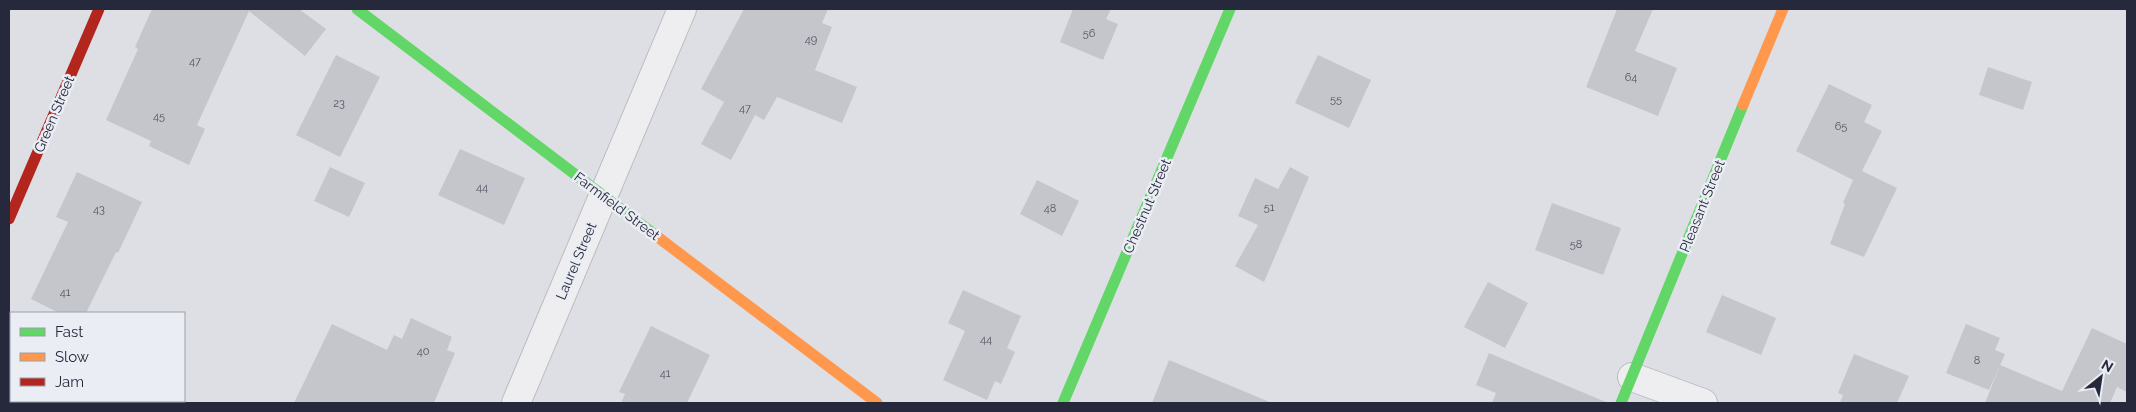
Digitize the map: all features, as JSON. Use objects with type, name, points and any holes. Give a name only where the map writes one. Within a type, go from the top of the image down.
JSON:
[{"type":"street","name":"Green Street","points":[[9,219],[99,9]]},
{"type":"street","name":"Farmfield Street","points":[[357,9],[877,403]]},
{"type":"street","name":"Laurel Street","points":[[516,403],[682,9]]},
{"type":"street","name":"Chestnut Street","points":[[1063,403],[1230,9]]},
{"type":"street","name":"Pleasant Street","points":[[1621,403],[1783,9]]},
{"type":"street","points":[[1632,377],[1703,403]]},
{"type":"building","points":[[152,9],[299,9],[326,29],[305,56],[249,11],[197,125],[205,129],[189,165],[149,146],[151,141],[106,120],[138,49],[135,47]]},
{"type":"building","points":[[744,9],[828,9],[822,23],[832,27],[815,70],[857,87],[842,123],[777,97],[764,120],[755,115],[731,160],[701,144],[724,102],[701,89]]},
{"type":"building","points":[[1073,9],[1111,9],[1106,19],[1118,24],[1103,60],[1060,42]]},
{"type":"building","points":[[1617,9],[1653,9],[1635,51],[1677,68],[1658,116],[1586,87]]},
{"type":"building","points":[[336,55],[380,77],[340,157],[296,135]]},
{"type":"building","points":[[1318,55],[1371,80],[1349,128],[1295,103]]},
{"type":"building","points":[[1988,67],[2032,82],[2023,110],[1979,95]]},
{"type":"building","points":[[1829,84],[1872,105],[1864,122],[1882,131],[1862,171],[1897,188],[1864,257],[1830,244],[1845,204],[1843,203],[1853,180],[1796,151]]},
{"type":"building","points":[[460,149],[525,178],[504,225],[438,195]]},
{"type":"building","points":[[330,167],[365,183],[349,217],[314,201]]},
{"type":"building","points":[[1290,167],[1309,177],[1264,282],[1235,266],[1258,225],[1238,216],[1255,178],[1278,189]]},
{"type":"building","points":[[77,172],[142,202],[118,253],[116,252],[86,312],[57,312],[31,299],[68,222],[56,217]]},
{"type":"building","points":[[1037,180],[1079,201],[1062,236],[1020,214]]},
{"type":"building","points":[[1552,203],[1621,228],[1603,275],[1535,250]]},
{"type":"building","points":[[1488,282],[1528,303],[1505,348],[1464,327]]},
{"type":"building","points":[[963,290],[1021,316],[1007,348],[1015,352],[1001,384],[995,381],[987,400],[943,380],[965,331],[948,323]]},
{"type":"building","points":[[1722,295],[1776,318],[1761,355],[1706,332]]},
{"type":"building","points":[[411,318],[452,337],[447,350],[455,353],[434,403],[294,403],[332,324],[387,350],[394,335],[402,339]]},
{"type":"building","points":[[1966,324],[2000,338],[1995,350],[2005,354],[1989,390],[1946,373]]},
{"type":"building","points":[[651,326],[710,355],[687,403],[621,403],[625,394],[619,392]]},
{"type":"building","points":[[2092,328],[2127,344],[2127,392],[2117,387],[2110,403],[1985,403],[2000,365],[2062,391]]},
{"type":"building","points":[[1489,353],[1606,403],[1492,403],[1496,393],[1476,385]]},
{"type":"building","points":[[1854,354],[1909,376],[1897,403],[1840,403],[1843,395],[1838,393]]},
{"type":"building","points":[[1169,360],[1272,403],[1152,403]]},
{"type":"traffic: fast","points":[[357,9],[655,235]]},
{"type":"traffic: fast","points":[[1063,403],[1230,9]]},
{"type":"traffic: fast","points":[[1621,403],[1743,105]]},
{"type":"traffic: slow","points":[[1743,105],[1783,9]]},
{"type":"traffic: slow","points":[[655,235],[877,403]]},
{"type":"traffic: jam","points":[[9,219],[99,9]]}]
